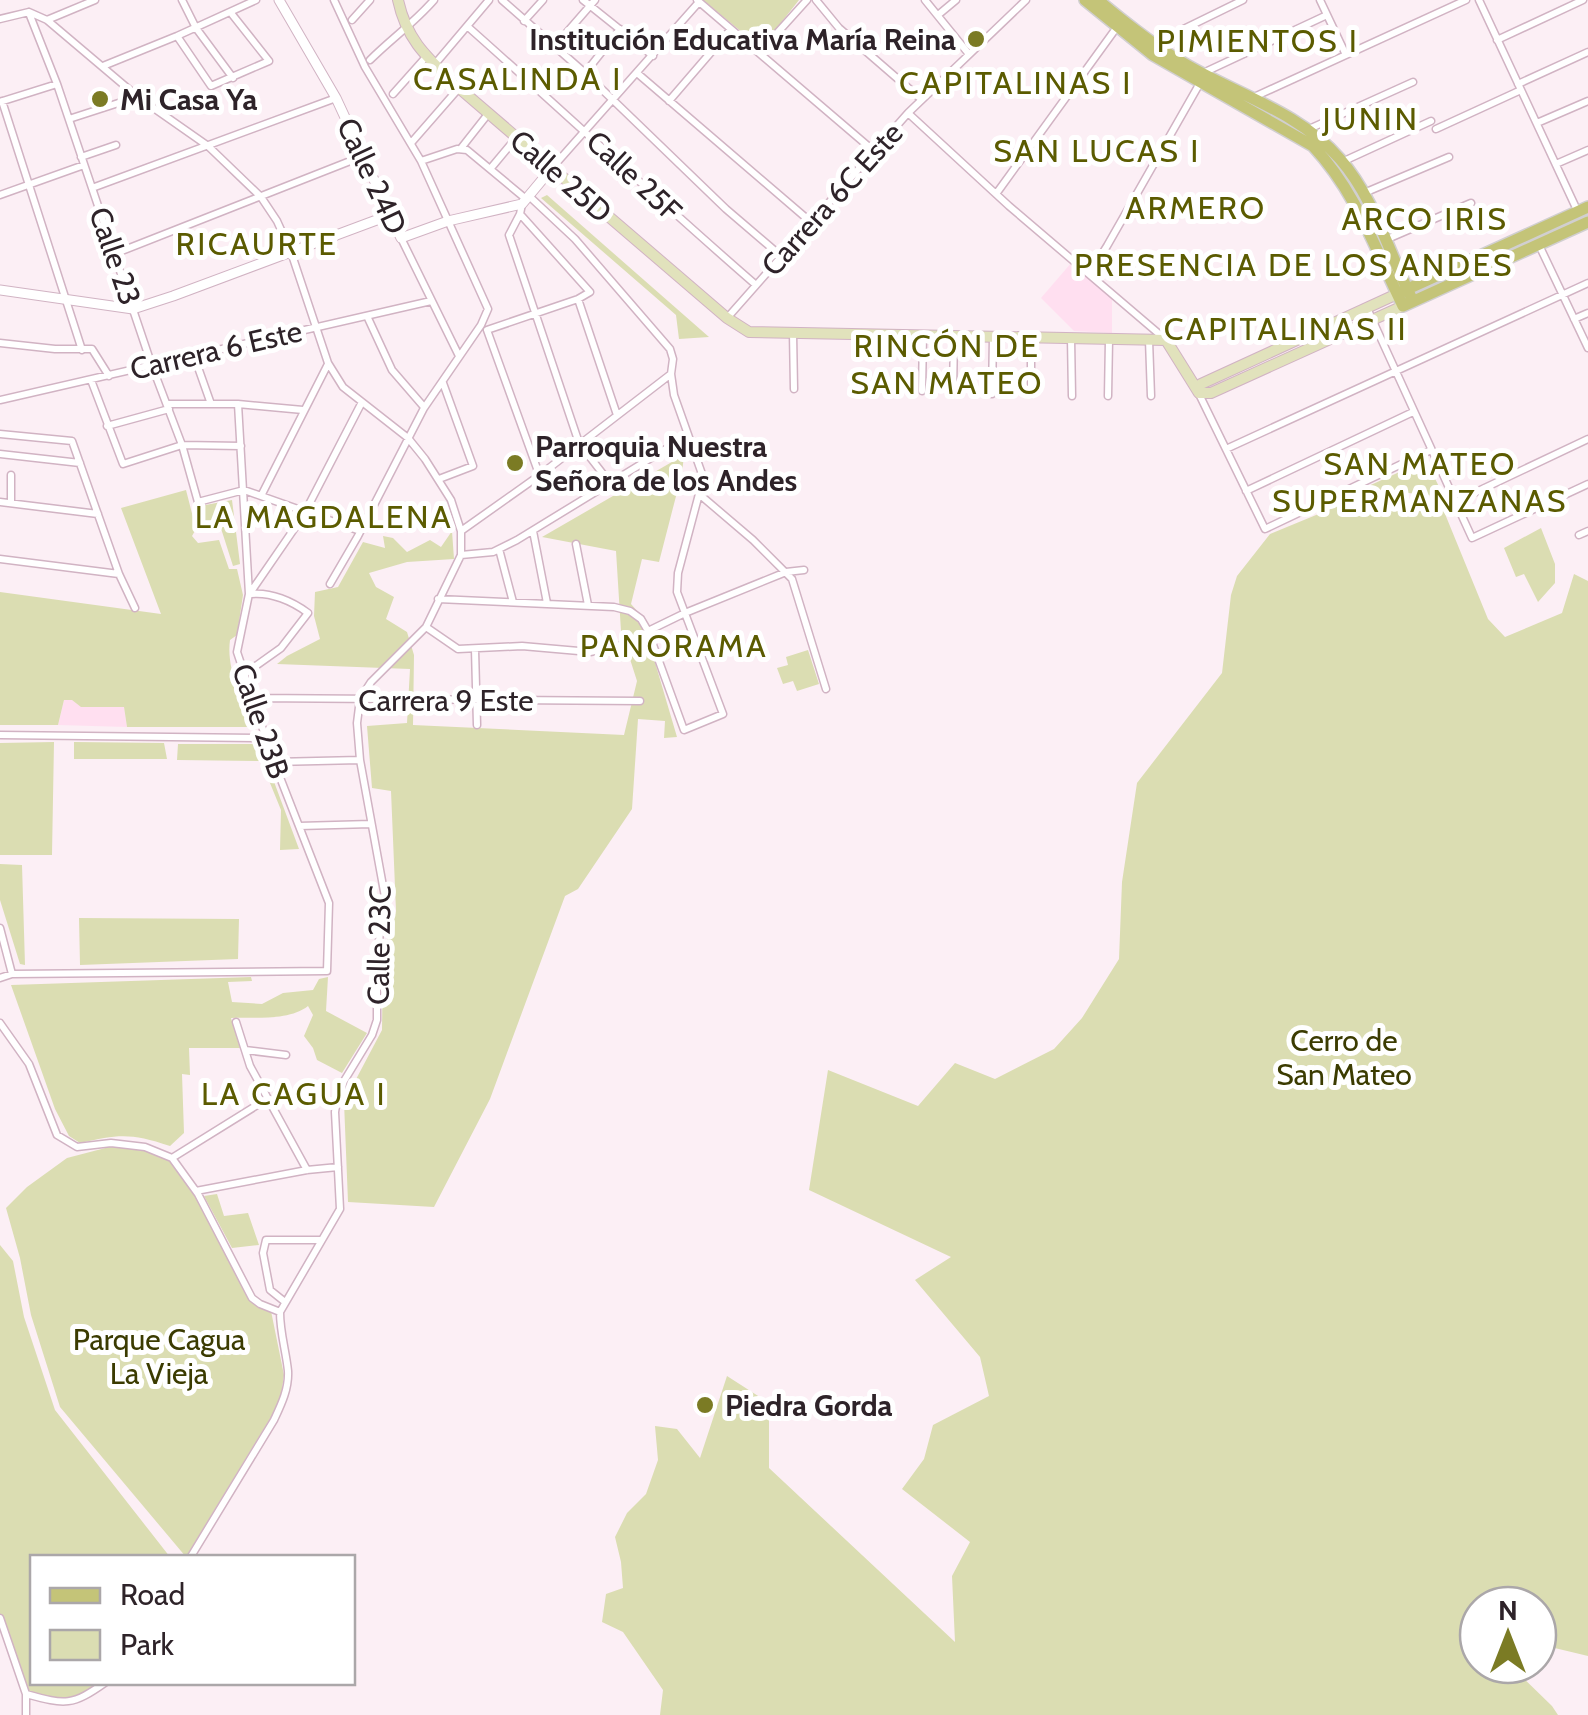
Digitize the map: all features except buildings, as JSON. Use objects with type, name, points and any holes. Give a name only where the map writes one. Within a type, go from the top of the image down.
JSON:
[{"type":"main road","points":[[1085,0],[1152,55],[1320,138],[1364,193],[1405,298]]},
{"type":"main road","points":[[1098,0],[1201,78]]},
{"type":"main road","name":"Calle 25D","points":[[398,1],[405,28],[430,61],[728,318],[749,332],[793,332]]},
{"type":"main road","points":[[1245,101],[1313,146],[1326,160],[1352,194],[1405,298]]},
{"type":"main road","points":[[1405,298],[1583,209]]},
{"type":"main road","points":[[1198,391],[1201,384],[1211,379],[1588,222]]},
{"type":"main road","points":[[793,332],[1166,340],[1198,391]]},
{"type":"street","points":[[47,20],[95,0]]},
{"type":"street","points":[[182,0],[196,28],[233,78]]},
{"type":"street","points":[[103,66],[256,0]]},
{"type":"street","name":"Calle 24D","points":[[278,0],[336,98],[459,356]]},
{"type":"street","points":[[330,584],[424,408],[484,327],[488,309],[421,161],[365,67],[334,0]]},
{"type":"street","points":[[352,20],[370,0]]},
{"type":"street","points":[[370,60],[413,24],[434,0]]},
{"type":"street","points":[[394,94],[467,26],[489,0]]},
{"type":"street","points":[[502,0],[781,256]]},
{"type":"street","points":[[524,21],[543,0]]},
{"type":"street","points":[[583,0],[593,3],[653,56]]},
{"type":"street","points":[[760,52],[807,0]]},
{"type":"street","points":[[816,0],[839,28],[921,99]]},
{"type":"street","points":[[925,0],[969,54]]},
{"type":"street","points":[[937,16],[956,0]]},
{"type":"street","name":"Carrera 6C Este","points":[[728,318],[921,99],[1026,0]]},
{"type":"street","points":[[1154,43],[1243,0]]},
{"type":"street","points":[[1320,0],[1346,55]]},
{"type":"street","points":[[1245,101],[1449,4],[1466,0]]},
{"type":"street","points":[[1479,0],[1556,164],[1583,209]]},
{"type":"street","points":[[1498,40],[1583,0]]},
{"type":"street","points":[[610,483],[579,443],[510,235],[524,203],[552,168],[698,1],[875,152]]},
{"type":"street","points":[[555,46],[593,3]]},
{"type":"street","points":[[0,20],[29,12],[47,20],[138,96],[208,146],[261,198],[278,221],[328,363],[343,387],[408,438],[451,500],[461,532],[461,556],[426,627],[370,682],[360,700]]},
{"type":"street","name":"Calle 23","points":[[29,12],[182,445],[198,502],[244,490]]},
{"type":"street","points":[[177,36],[212,86],[269,61],[230,13]]},
{"type":"street","points":[[1090,273],[1201,78],[1328,16]]},
{"type":"street","name":"Calle 25F","points":[[467,26],[756,285]]},
{"type":"street","points":[[996,194],[1116,28]]},
{"type":"street","points":[[585,73],[620,29]]},
{"type":"street","points":[[669,101],[731,29]]},
{"type":"street","points":[[1436,129],[1588,52]]},
{"type":"street","points":[[637,73],[812,222]]},
{"type":"street","points":[[1308,130],[1413,82]]},
{"type":"street","points":[[57,84],[1,102],[82,350]]},
{"type":"street","points":[[411,143],[459,88]]},
{"type":"street","points":[[69,120],[138,96]]},
{"type":"street","points":[[92,188],[336,98]]},
{"type":"street","points":[[1537,123],[1588,101]]},
{"type":"street","points":[[421,161],[464,149],[488,114]]},
{"type":"street","points":[[908,114],[1166,340]]},
{"type":"street","points":[[1342,161],[1432,121]]},
{"type":"street","points":[[491,168],[516,138]]},
{"type":"street","points":[[0,195],[116,145]]},
{"type":"street","points":[[464,149],[491,168],[524,203],[590,292],[536,314],[484,327]]},
{"type":"street","points":[[1556,164],[1588,150]]},
{"type":"street","points":[[114,254],[364,155]]},
{"type":"street","points":[[1364,193],[1449,157]]},
{"type":"street","points":[[401,238],[524,203],[575,239],[670,349],[674,395],[702,474],[678,572],[677,592],[723,714],[684,730],[648,631],[630,611],[588,605],[438,600]]},
{"type":"street","points":[[1385,240],[1471,203]]},
{"type":"street","points":[[0,290],[134,309],[390,215]]},
{"type":"street","points":[[1533,232],[1588,348]]},
{"type":"street","points":[[1226,449],[1588,284]]},
{"type":"street","points":[[578,299],[617,415]]},
{"type":"street","name":"Carrera 6 Este","points":[[0,400],[431,301]]},
{"type":"street","points":[[1369,313],[1472,538],[1588,484]]},
{"type":"street","points":[[1574,319],[1588,313]]},
{"type":"street","points":[[367,316],[392,370],[424,408]]},
{"type":"street","points":[[484,327],[540,475]]},
{"type":"street","points":[[793,332],[794,389]]},
{"type":"street","points":[[922,391],[923,335]]},
{"type":"street","points":[[953,392],[954,336]]},
{"type":"street","points":[[992,394],[994,337]]},
{"type":"street","points":[[1031,338],[1031,394]]},
{"type":"street","points":[[1071,338],[1072,396]]},
{"type":"street","points":[[1108,396],[1109,340]]},
{"type":"street","points":[[1150,340],[1151,396]]},
{"type":"street","points":[[0,343],[92,348],[109,376]]},
{"type":"street","points":[[194,356],[211,404]]},
{"type":"street","points":[[261,496],[328,363]]},
{"type":"street","points":[[461,532],[671,374]]},
{"type":"street","points":[[92,380],[122,464],[182,445],[240,446]]},
{"type":"street","points":[[439,480],[472,466],[443,382]]},
{"type":"street","points":[[1198,391],[1265,529],[1431,450]]},
{"type":"street","points":[[250,594],[306,512],[362,402]]},
{"type":"street","points":[[107,426],[168,406],[238,404],[304,410]]},
{"type":"street","name":"Calle 23B","points":[[12,974],[327,971],[329,903],[274,762],[237,652],[250,594],[238,404]]},
{"type":"street","points":[[1246,490],[1413,412]]},
{"type":"street","points":[[0,434],[72,441],[135,608]]},
{"type":"street","points":[[461,556],[499,549],[533,531],[687,436]]},
{"type":"street","points":[[1454,502],[1588,439]]},
{"type":"street","points":[[0,454],[80,463]]},
{"type":"street","points":[[11,476],[11,503]]},
{"type":"street","points":[[244,490],[360,531]]},
{"type":"street","points":[[699,494],[792,580],[826,688]]},
{"type":"street","points":[[0,502],[99,514]]},
{"type":"street","points":[[533,531],[547,603]]},
{"type":"street","points":[[1579,535],[1588,531]]},
{"type":"street","points":[[576,544],[588,605]]},
{"type":"street","points":[[499,549],[513,602]]},
{"type":"street","points":[[0,559],[119,574]]},
{"type":"street","points":[[426,627],[451,646],[522,646],[590,652],[628,644],[685,613],[786,572],[804,570]]},
{"type":"street","points":[[244,676],[280,648],[308,614],[297,605],[263,593],[250,594]]},
{"type":"street","points":[[475,649],[477,725]]},
{"type":"street","name":"Carrera 9 Este","points":[[252,698],[640,701]]},
{"type":"street","name":"Calle 23C","points":[[280,1312],[340,1209],[337,1099],[377,1020],[377,955],[385,897],[360,760],[360,700]]},
{"type":"street","points":[[0,735],[266,738]]},
{"type":"street","points":[[274,762],[360,760]]},
{"type":"street","points":[[299,826],[371,824]]},
{"type":"street","points":[[0,978],[12,974],[1,934]]},
{"type":"street","points":[[236,1022],[250,1066],[307,1170]]},
{"type":"street","points":[[0,1024],[28,1063],[57,1135],[78,1147],[111,1142],[145,1147],[172,1158],[196,1191],[252,1298],[280,1312],[288,1374],[285,1396],[192,1555]]},
{"type":"street","points":[[245,1050],[286,1055]]},
{"type":"street","points":[[172,1158],[267,1099]]},
{"type":"street","points":[[196,1191],[338,1167]]},
{"type":"street","points":[[285,1302],[273,1294],[268,1282],[263,1253],[266,1240],[322,1240]]},
{"type":"street","points":[[0,1618],[26,1694],[26,1715]]},
{"type":"street","points":[[26,1694],[54,1702],[76,1701],[101,1685]]},
{"type":"shaded area","points":[[1072,262],[1112,298],[1112,333],[1074,331],[1041,298]]},
{"type":"shaded area","points":[[64,700],[81,706],[124,707],[127,727],[58,725]]},
{"type":"green space","points":[[703,0],[799,0],[761,48]]},
{"type":"green space","points":[[547,195],[709,337],[679,339],[676,315],[541,198]]},
{"type":"green space","points":[[684,455],[659,562],[642,559],[631,604],[645,620],[644,641],[649,642],[677,737],[664,738],[665,721],[638,719],[632,809],[578,889],[565,896],[490,1099],[434,1207],[348,1202],[344,1102],[382,1030],[383,953],[396,911],[391,791],[372,788],[367,726],[407,723],[410,669],[277,664],[320,639],[314,616],[315,592],[338,587],[363,542],[385,548],[383,536],[393,538],[407,552],[430,540],[441,547],[452,531],[454,559],[407,562],[369,573],[376,587],[394,597],[386,619],[407,632],[414,655],[413,725],[624,735],[637,681],[621,631],[616,551],[542,537]]},
{"type":"green space","points":[[1426,460],[1444,497],[1364,488]]},
{"type":"green space","points":[[186,490],[196,529],[192,536],[198,543],[219,540],[229,569],[237,569],[243,595],[237,635],[230,640],[230,662],[252,727],[127,727],[124,707],[81,707],[72,700],[64,700],[58,725],[0,725],[0,592],[161,614],[121,508]]},
{"type":"green space","points":[[232,500],[240,564],[233,566],[218,519],[200,524],[195,507]]},
{"type":"green space","name":"Cerro de San Mateo","points":[[1350,501],[1418,502],[1443,509],[1488,619],[1505,637],[1562,613],[1574,574],[1588,581],[1588,1656],[1558,1649],[1558,1585],[1458,1585],[1458,1685],[1530,1685],[1558,1715],[660,1715],[663,1690],[623,1632],[602,1622],[606,1594],[623,1588],[615,1537],[627,1513],[646,1494],[658,1460],[655,1426],[677,1429],[700,1458],[727,1376],[769,1403],[769,1468],[955,1642],[952,1576],[970,1542],[902,1489],[924,1459],[933,1425],[989,1396],[980,1357],[915,1280],[951,1257],[809,1190],[828,1070],[918,1106],[955,1063],[995,1079],[1054,1049],[1082,1018],[1119,959],[1122,882],[1137,783],[1222,673],[1231,595],[1237,576],[1270,534]]},
{"type":"green space","points":[[1541,528],[1555,564],[1555,583],[1538,602],[1524,574],[1516,577],[1504,548]]},
{"type":"green space","points":[[808,650],[819,684],[797,691],[793,681],[783,684],[777,668],[788,665],[786,657]]},
{"type":"green space","points":[[54,742],[52,855],[0,855],[0,743]]},
{"type":"green space","points":[[74,742],[164,743],[167,759],[74,759]]},
{"type":"green space","points":[[178,744],[260,744],[299,849],[280,850],[281,810],[261,761],[177,760]]},
{"type":"green space","points":[[0,864],[22,865],[25,965],[20,964],[0,900]]},
{"type":"green space","points":[[79,918],[239,919],[238,959],[80,965]]},
{"type":"green space","points":[[251,977],[252,981],[228,982],[232,1002],[262,1004],[283,993],[313,990],[319,979],[328,977],[326,1011],[367,1033],[342,1073],[317,1060],[304,1036],[313,1015],[308,1006],[282,1016],[231,1018],[240,1048],[189,1048],[190,1075],[182,1074],[184,1133],[170,1146],[125,1136],[80,1143],[69,1136],[55,1109],[11,985]]},
{"type":"green space","name":"Parque Cagua La Vieja","points":[[113,1146],[148,1151],[169,1159],[196,1195],[250,1299],[271,1311],[284,1375],[281,1396],[187,1555],[60,1407],[31,1315],[6,1208],[67,1158]]},
{"type":"green space","points":[[217,1194],[224,1216],[248,1213],[259,1245],[232,1248],[204,1196]]},
{"type":"green space","points":[[0,1245],[13,1261],[24,1317],[55,1410],[168,1555],[30,1555],[30,1685],[102,1685],[84,1695],[67,1700],[24,1696],[0,1620]]},
{"type":"place","name":"Institución Educativa María Reina","points":[[976,39]]},
{"type":"place","name":"Mi Casa Ya","points":[[100,99]]},
{"type":"place","name":"Parroquia Nuestra Señora de los Andes","points":[[515,463]]},
{"type":"place","name":"Piedra Gorda","points":[[705,1405]]},
{"type":"district","name":"PIMIENTOS I","points":[[1258,40]]},
{"type":"district","name":"CASALINDA I","points":[[518,78]]},
{"type":"district","name":"CAPITALINAS I","points":[[1016,82]]},
{"type":"district","name":"JUNIN","points":[[1371,118]]},
{"type":"district","name":"SAN LUCAS I","points":[[1097,150]]},
{"type":"district","name":"ARMERO","points":[[1196,207]]},
{"type":"district","name":"ARCO IRIS","points":[[1425,218]]},
{"type":"district","name":"RICAURTE","points":[[257,243]]},
{"type":"district","name":"PRESENCIA DE LOS ANDES","points":[[1294,264]]},
{"type":"district","name":"CAPITALINAS II","points":[[1286,328]]},
{"type":"district","name":"RINCÓN DE SAN MATEO","points":[[947,364]]},
{"type":"district","name":"SAN MATEO SUPERMANZANAS","points":[[1420,482]]},
{"type":"district","name":"LA MAGDALENA","points":[[324,516]]},
{"type":"district","name":"PANORAMA","points":[[674,645]]},
{"type":"district","name":"LA CAGUA I","points":[[294,1093]]}]
